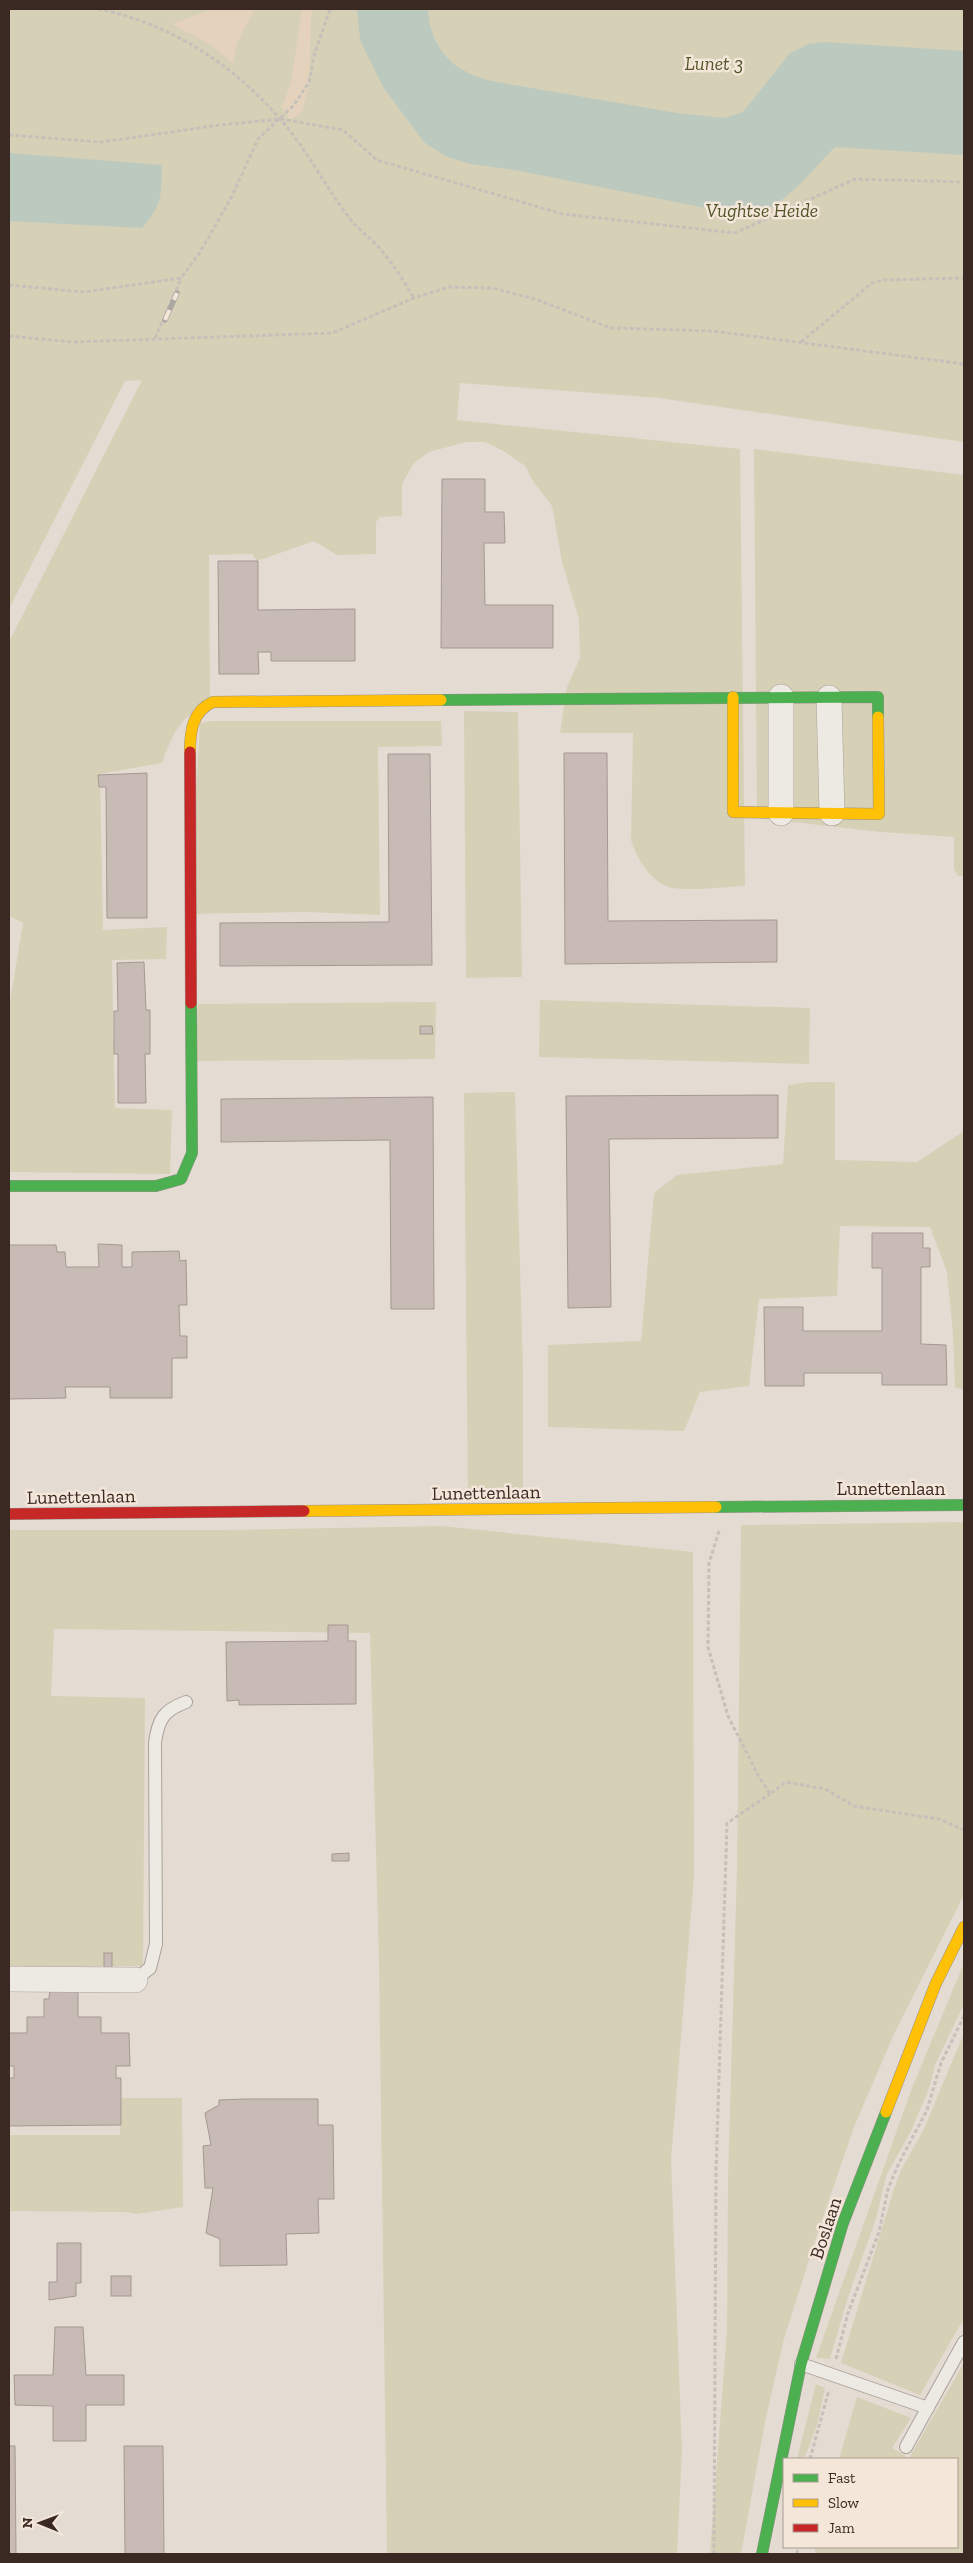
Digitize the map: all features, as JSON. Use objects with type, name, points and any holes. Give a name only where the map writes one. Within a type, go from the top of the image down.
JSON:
[{"type":"street","points":[[9,1186],[156,1186],[181,1179],[192,1153],[190,733],[195,715],[208,702],[733,697],[878,697],[879,814],[733,812],[733,697]]},
{"type":"street","points":[[781,697],[781,813]]},
{"type":"street","points":[[829,698],[832,813]]},
{"type":"street","name":"Lunettenlaan","points":[[9,1514],[964,1506]]},
{"type":"street","name":"Boslaan","points":[[762,2554],[801,2364],[843,2223],[936,1983],[964,1927]]},
{"type":"street","points":[[9,1979],[135,1980]]},
{"type":"lane","points":[[135,1980],[150,1968],[156,1944],[155,1742],[157,1727],[170,1708],[186,1702]]},
{"type":"lane","points":[[906,2448],[964,2342]]},
{"type":"lane","points":[[801,2364],[928,2408]]},
{"type":"path","points":[[98,9],[122,14],[154,25],[191,43],[236,76],[281,119],[350,219],[383,252],[414,298]]},
{"type":"path","points":[[155,338],[181,278],[199,254],[231,198],[258,139],[294,106],[308,82],[314,56],[330,9]]},
{"type":"path","points":[[9,135],[101,142],[220,124],[281,119],[344,130],[377,160],[563,214],[735,233],[855,179],[964,182]]},
{"type":"path","points":[[9,285],[83,292],[181,278]]},
{"type":"path","points":[[800,342],[872,283],[883,280],[964,278]]},
{"type":"path","points":[[9,336],[73,342],[332,333],[414,298],[448,287],[492,288],[535,299],[611,328],[713,331],[964,364]]},
{"type":"path","points":[[727,1507],[709,1563],[708,1647],[728,1716],[758,1775],[770,1794]]},
{"type":"path","points":[[714,2554],[716,2172],[727,1823],[786,1782],[825,1789],[854,1806],[939,1818],[964,1830]]},
{"type":"path","points":[[810,2458],[848,2313],[879,2232],[888,2190],[898,2165],[927,2110],[941,2063],[964,2016]]},
{"type":"green space","name":"Vughtse Heide","points":[[9,9],[964,9],[964,442],[659,398],[460,383],[457,420],[740,449],[745,886],[681,889],[665,886],[658,881],[646,870],[631,840],[633,733],[560,733],[567,687],[580,658],[579,619],[562,562],[552,506],[533,481],[525,466],[505,452],[485,442],[466,442],[429,452],[414,463],[402,484],[402,516],[380,517],[376,522],[376,554],[337,555],[314,541],[257,561],[252,554],[209,555],[210,705],[200,708],[178,727],[162,763],[100,774],[103,930],[167,927],[166,959],[112,960],[115,1108],[172,1110],[170,1174],[9,1172],[9,1008],[23,923],[9,916],[9,642],[142,380],[125,381],[9,609]]},
{"type":"green space","points":[[754,449],[964,475],[964,876],[958,876],[954,869],[954,837],[881,832],[757,818]]},
{"type":"green space","points":[[464,711],[518,712],[522,977],[466,978]]},
{"type":"green space","points":[[212,721],[441,721],[442,746],[378,747],[380,915],[306,912],[189,914],[200,723]]},
{"type":"green space","points":[[540,1000],[810,1008],[809,1064],[539,1057]]},
{"type":"green space","points":[[436,1002],[435,1059],[195,1061],[198,1004]]},
{"type":"green space","points":[[809,1082],[835,1082],[835,1160],[917,1162],[964,1131],[964,1389],[955,1388],[953,1333],[947,1272],[930,1227],[840,1226],[837,1296],[759,1299],[749,1386],[700,1392],[684,1431],[548,1427],[548,1345],[641,1341],[654,1193],[677,1175],[783,1164],[788,1085]]},
{"type":"green space","points":[[515,1092],[523,1369],[523,1501],[468,1500],[464,1093]]},
{"type":"green space","points":[[964,1522],[964,1895],[894,2034],[854,2127],[815,2241],[784,2339],[765,2422],[741,2554],[710,2554],[727,2330],[728,2178],[737,1869],[741,1525]]},
{"type":"green space","points":[[441,1526],[693,1552],[694,1877],[671,2160],[682,2451],[677,2554],[387,2554],[379,1962],[370,1633],[54,1629],[51,1696],[145,1698],[143,1966],[46,1967],[9,1975],[9,1530],[224,1530]]},
{"type":"green space","points":[[964,1963],[964,2004],[935,2065],[929,2089],[911,2131],[886,2176],[876,2219],[848,2297],[830,2359],[816,2358],[912,2088]]},
{"type":"green space","points":[[964,2033],[964,2318],[920,2395],[841,2363],[901,2170],[924,2129]]},
{"type":"green space","points":[[121,2098],[182,2098],[183,2207],[137,2214],[126,2212],[9,2211],[9,2135],[120,2135]]},
{"type":"green space","points":[[964,2363],[964,2554],[815,2554],[815,2548],[958,2548],[958,2458],[909,2458]]},
{"type":"green space","points":[[816,2384],[825,2388],[817,2426],[804,2458],[797,2458]]},
{"type":"green space","points":[[857,2397],[911,2418],[892,2448],[909,2458],[839,2458]]},
{"type":"sand","points":[[213,9],[254,9],[237,43],[233,63],[211,45],[172,24]]},
{"type":"sand","points":[[302,9],[314,9],[311,14],[309,82],[302,112],[290,120],[282,107],[291,83]]},
{"type":"shaded area","points":[[357,9],[428,9],[434,36],[443,53],[457,66],[474,76],[491,81],[677,113],[724,118],[743,112],[790,53],[809,44],[824,42],[964,51],[964,155],[835,147],[789,194],[768,209],[746,213],[711,209],[515,170],[471,164],[447,157],[424,142],[383,87],[360,40]]},
{"type":"shaded area","points":[[9,153],[162,165],[160,199],[154,212],[142,228],[9,221]]},
{"type":"building","points":[[442,479],[485,479],[485,512],[504,512],[505,543],[484,543],[485,605],[553,605],[553,648],[441,648]]},
{"type":"building","points":[[218,561],[258,561],[258,610],[355,609],[355,661],[271,661],[271,652],[258,652],[259,674],[219,674]]},
{"type":"building","points":[[564,753],[607,753],[608,921],[777,920],[777,962],[565,964]]},
{"type":"building","points":[[388,754],[430,754],[432,965],[220,966],[220,923],[389,922]]},
{"type":"building","points":[[147,773],[147,918],[107,918],[106,787],[99,787],[98,775]]},
{"type":"building","points":[[144,962],[146,1010],[150,1010],[150,1054],[145,1054],[146,1103],[118,1103],[118,1054],[114,1054],[114,1011],[118,1011],[117,963]]},
{"type":"building","points":[[420,1026],[432,1026],[433,1034],[420,1034]]},
{"type":"building","points":[[778,1095],[778,1138],[609,1139],[611,1307],[568,1308],[566,1096]]},
{"type":"building","points":[[433,1097],[434,1309],[391,1309],[390,1140],[221,1142],[221,1099]]},
{"type":"building","points":[[872,1233],[923,1233],[923,1248],[930,1248],[930,1267],[921,1267],[921,1344],[946,1345],[947,1385],[882,1385],[882,1373],[804,1373],[804,1386],[765,1386],[764,1307],[803,1307],[803,1331],[882,1331],[882,1268],[872,1268]]},
{"type":"building","points":[[98,1244],[122,1245],[122,1267],[132,1267],[132,1252],[179,1251],[180,1261],[186,1260],[187,1305],[179,1305],[180,1336],[187,1336],[187,1358],[172,1358],[172,1398],[110,1398],[110,1387],[65,1387],[66,1398],[9,1399],[9,1245],[56,1245],[57,1252],[65,1252],[66,1267],[99,1267]]},
{"type":"building","points":[[328,1625],[348,1625],[348,1641],[356,1641],[356,1704],[239,1705],[239,1700],[227,1701],[226,1642],[328,1641]]},
{"type":"building","points":[[349,1853],[349,1861],[332,1861],[332,1854]]},
{"type":"building","points":[[104,1953],[112,1953],[112,1969],[104,1969]]},
{"type":"building","points":[[50,1988],[78,1988],[78,2017],[101,2017],[101,2033],[129,2033],[130,2066],[116,2066],[116,2078],[121,2078],[121,2125],[9,2126],[9,2078],[14,2078],[14,2066],[9,2066],[9,2033],[27,2033],[27,2017],[44,2017],[44,1999],[49,1999]]},
{"type":"building","points":[[318,2099],[318,2125],[333,2125],[334,2199],[318,2199],[319,2233],[286,2234],[287,2265],[220,2266],[220,2239],[206,2233],[213,2188],[205,2188],[203,2146],[211,2145],[205,2113],[219,2105],[219,2100]]},
{"type":"building","points":[[57,2243],[81,2243],[81,2283],[76,2283],[76,2296],[49,2300],[49,2282],[57,2282]]},
{"type":"building","points":[[111,2276],[131,2276],[131,2296],[111,2296]]},
{"type":"building","points":[[55,2327],[83,2327],[86,2375],[124,2375],[124,2405],[86,2405],[86,2441],[53,2441],[53,2406],[15,2405],[14,2375],[53,2375]]},
{"type":"building","points":[[9,2446],[15,2446],[16,2554],[9,2554]]},
{"type":"building","points":[[124,2446],[163,2446],[164,2554],[125,2554]]},
{"type":"railway","points":[[165,320],[177,293]]},
{"type":"traffic: fast","points":[[441,700],[878,697],[878,717]]},
{"type":"traffic: fast","points":[[9,1186],[156,1186],[181,1179],[192,1153],[191,1003]]},
{"type":"traffic: fast","points":[[716,1507],[964,1505]]},
{"type":"traffic: fast","points":[[762,2554],[801,2364],[843,2223],[886,2112]]},
{"type":"traffic: slow","points":[[733,697],[733,812],[879,814],[878,717]]},
{"type":"traffic: slow","points":[[190,752],[192,730],[196,717],[206,706],[213,702],[441,700]]},
{"type":"traffic: slow","points":[[304,1511],[716,1507]]},
{"type":"traffic: slow","points":[[886,2112],[936,1983],[964,1927]]},
{"type":"traffic: jam","points":[[190,752],[191,1003]]},
{"type":"traffic: jam","points":[[9,1514],[304,1511]]},
{"type":"park label","name":"Lunet 3","points":[[714,63]]}]
